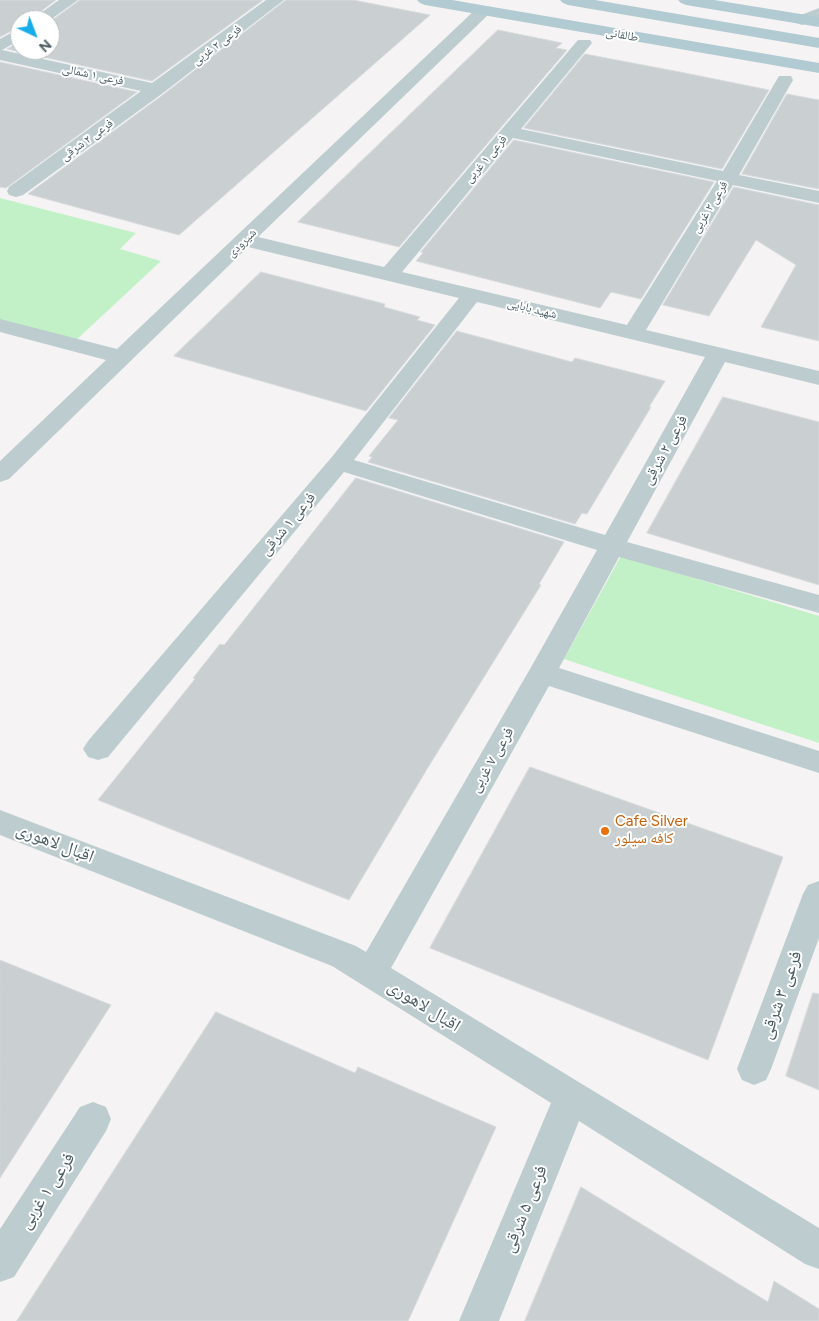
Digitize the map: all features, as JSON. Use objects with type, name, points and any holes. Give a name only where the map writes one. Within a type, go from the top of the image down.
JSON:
[{"type":"main road","name":"طالقانی","points":[[426,0],[819,68]]},
{"type":"main road","name":"طالقانی","points":[[568,0],[819,43]]},
{"type":"main road","points":[[686,0],[819,22]]},
{"type":"street","points":[[54,10],[70,0]]},
{"type":"street","name":"فرعی ۲ غربی","points":[[157,89],[276,0]]},
{"type":"street","name":"شیرودی","points":[[0,474],[483,11]]},
{"type":"street","points":[[802,20],[819,13]]},
{"type":"street","name":"فرعی ۱ غربی","points":[[388,275],[584,43]]},
{"type":"street","name":"فرعی ۱ شمالی","points":[[0,55],[157,89]]},
{"type":"street","name":"فرعی ۲ غربی","points":[[633,334],[728,178],[784,80]]},
{"type":"street","name":"فرعی ۲ شرقی","points":[[16,191],[157,89]]},
{"type":"street","points":[[509,132],[819,198]]},
{"type":"street","name":"شهید بابایی","points":[[244,240],[819,378]]},
{"type":"street","name":"فرعی ۱ شرقی","points":[[98,749],[340,463],[472,295]]},
{"type":"street","points":[[0,324],[122,357]]},
{"type":"street","name":"فرعی ۲ شرقی","points":[[612,546],[718,354]]},
{"type":"street","points":[[340,463],[612,546],[819,604]]},
{"type":"street","name":"فرعی ۷ غربی","points":[[371,973],[612,546]]},
{"type":"street","points":[[542,673],[819,762]]},
{"type":"street","name":"اقبال لاهوری","points":[[0,822],[344,956],[819,1250]]},
{"type":"street","name":"فرعی ۳ شرقی","points":[[754,1069],[819,894]]},
{"type":"street","name":"فرعی ۵ شرقی","points":[[479,1321],[571,1097]]},
{"type":"street","name":"فرعی ۱ غربی","points":[[0,1263],[93,1119]]},
{"type":"green space","points":[[0,198],[136,233],[120,249],[161,261],[74,342],[0,322]]},
{"type":"green space","points":[[621,556],[819,616],[819,743],[564,659]]},
{"type":"building","points":[[0,0],[56,0],[42,10],[10,10],[10,32],[0,37]]},
{"type":"building","points":[[80,0],[263,0],[152,81],[57,60],[60,60],[60,15]]},
{"type":"building","points":[[286,0],[353,0],[430,15],[179,235],[28,194],[164,94]]},
{"type":"building","points":[[498,30],[562,43],[556,48],[567,50],[399,247],[298,222]]},
{"type":"building","points":[[585,54],[769,90],[722,169],[524,128]]},
{"type":"building","points":[[0,62],[137,92],[6,188],[0,187]]},
{"type":"building","points":[[787,94],[819,100],[819,189],[742,174]]},
{"type":"building","points":[[514,140],[714,182],[641,299],[611,292],[600,308],[416,261],[423,253],[421,252]]},
{"type":"building","points":[[734,187],[819,205],[819,341],[761,327],[796,265],[756,240],[709,316],[663,305]]},
{"type":"building","points":[[261,272],[385,304],[384,307],[420,317],[417,320],[435,325],[366,411],[174,356]]},
{"type":"building","points":[[457,331],[572,362],[575,358],[665,381],[587,514],[582,513],[575,524],[368,462],[372,457],[369,456],[398,420],[389,418]]},
{"type":"building","points":[[723,397],[819,422],[819,585],[647,533]]},
{"type":"building","points":[[356,478],[564,542],[539,584],[541,585],[427,769],[349,900],[98,800],[195,679],[193,678],[220,644],[224,645]]},
{"type":"building","points":[[530,767],[783,857],[708,1060],[430,948]]},
{"type":"building","points":[[0,960],[111,1005],[0,1178]]},
{"type":"building","points":[[813,993],[819,994],[819,1090],[786,1076]]},
{"type":"building","points":[[216,1012],[355,1073],[358,1067],[496,1127],[408,1321],[17,1321]]},
{"type":"building","points":[[581,1187],[768,1302],[774,1281],[819,1309],[819,1321],[525,1321]]},
{"type":"place","name":"Cafe Silver کافه سیلور","points":[[605,831]]}]
